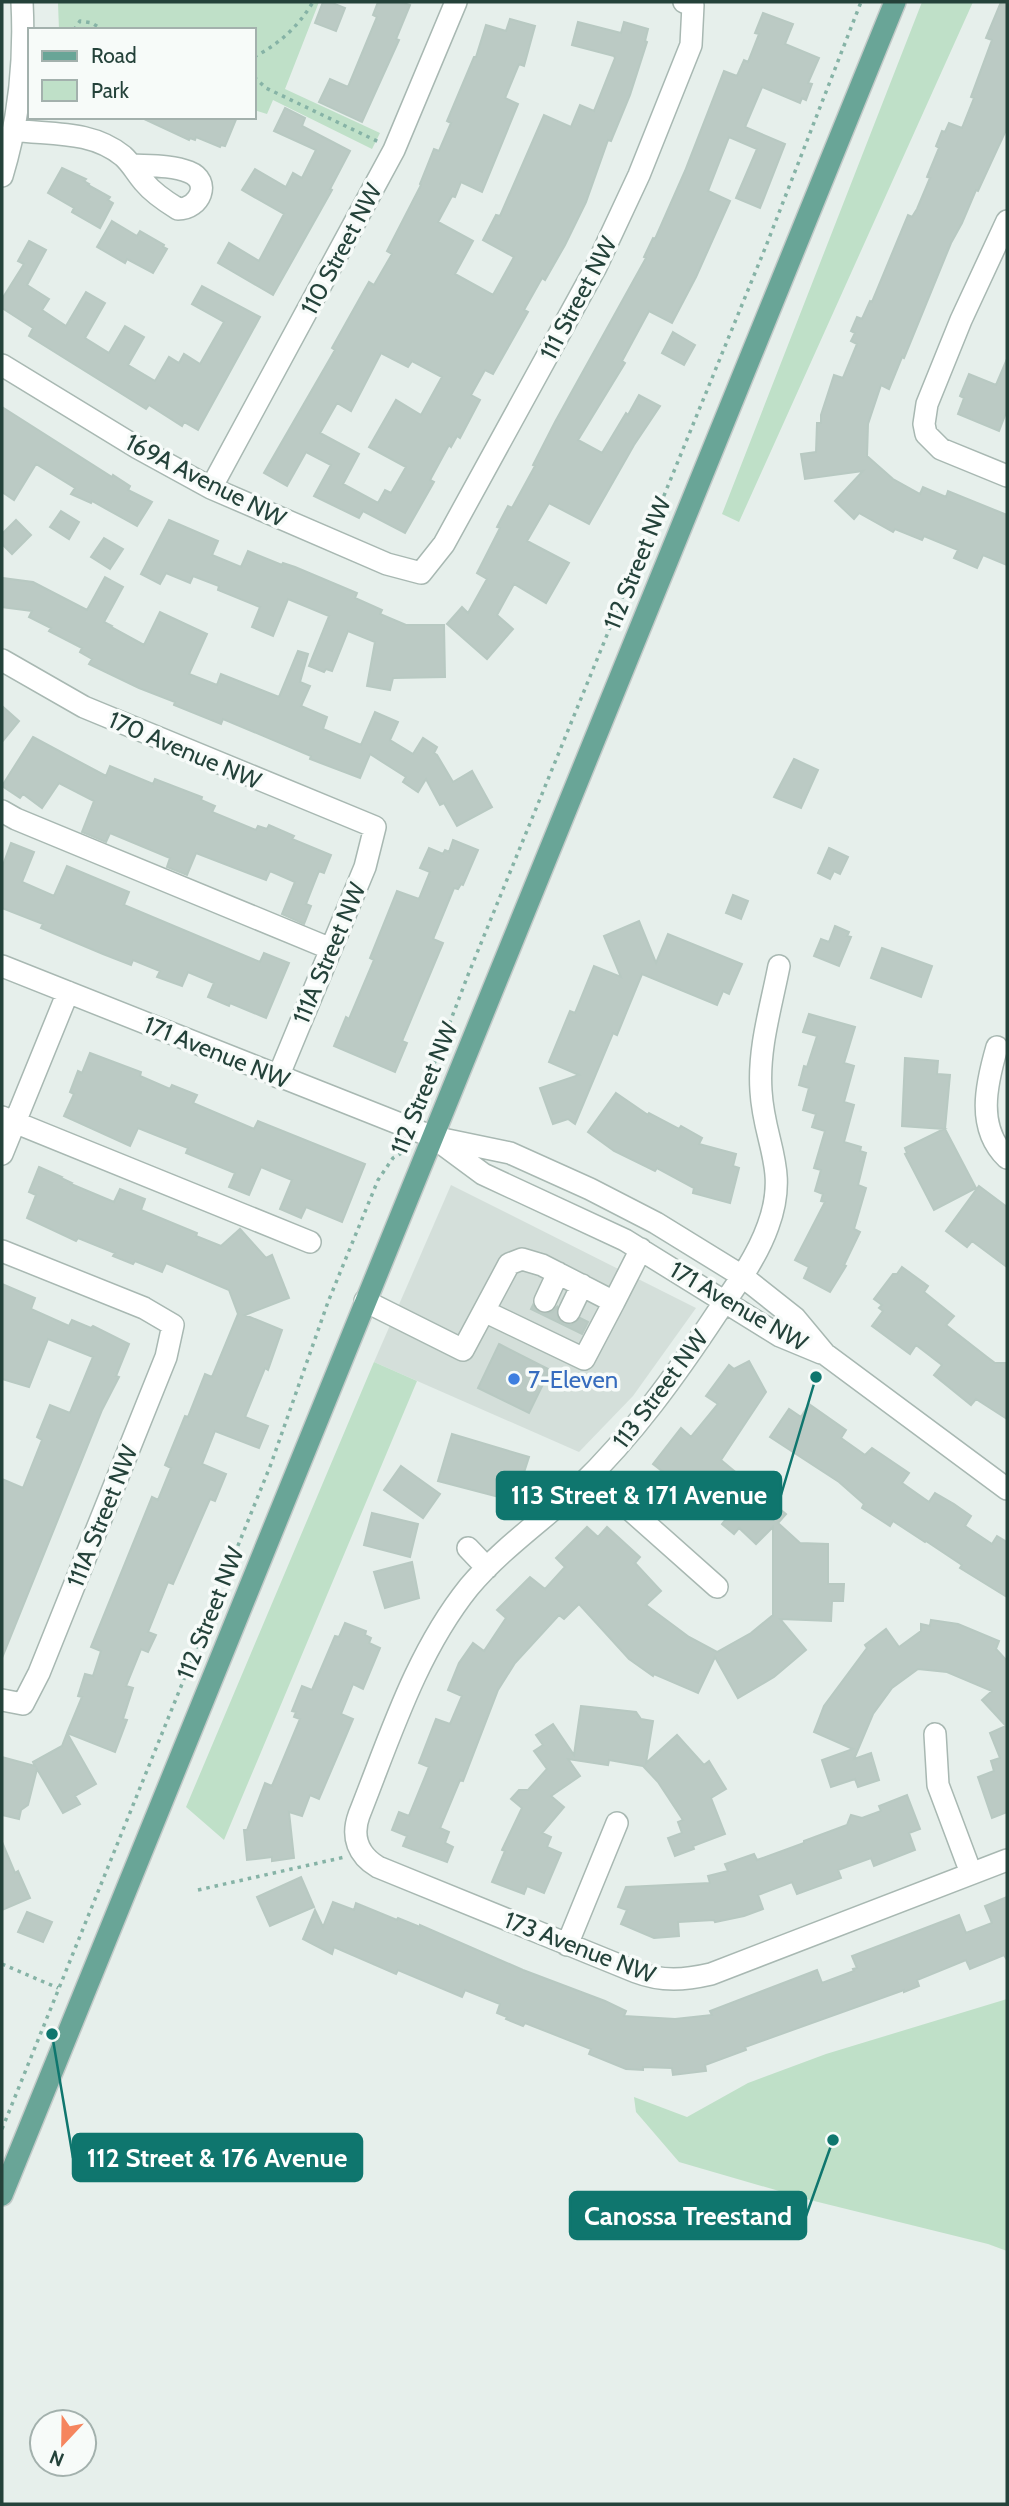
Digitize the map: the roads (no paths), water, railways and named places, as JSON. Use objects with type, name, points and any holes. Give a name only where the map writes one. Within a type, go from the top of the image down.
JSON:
[{"type":"main road","name":"112 Street NW","points":[[2,2195],[895,2]]},
{"type":"street","points":[[2,176],[13,130],[22,67],[22,2]]},
{"type":"street","name":"110 Street NW","points":[[211,488],[394,150],[456,2]]},
{"type":"street","name":"111 Street NW","points":[[421,573],[444,544],[596,267],[639,175],[691,45],[688,3]]},
{"type":"street","points":[[13,130],[85,137],[110,147],[132,165]]},
{"type":"street","points":[[1007,224],[961,320],[924,414],[926,434],[941,449],[1007,476]]},
{"type":"street","name":"169A Avenue NW","points":[[2,365],[138,448],[211,488],[387,564],[421,573]]},
{"type":"street","name":"170 Avenue NW","points":[[2,660],[83,707],[375,827]]},
{"type":"street","points":[[2,811],[331,949]]},
{"type":"street","name":"111A Street NW","points":[[278,1077],[365,867],[375,827]]},
{"type":"street","name":"171 Avenue NW","points":[[2,966],[433,1137],[510,1153],[656,1223],[742,1276],[795,1318],[825,1354],[1007,1489]]},
{"type":"street","name":"113 Street NW","points":[[360,1851],[356,1840],[356,1823],[422,1662],[448,1616],[487,1568],[591,1475],[621,1443],[670,1383],[742,1276],[766,1232],[777,1187],[777,1169],[763,1109],[760,1076],[779,966]]},
{"type":"street","points":[[2,1154],[8,1120],[68,992]]},
{"type":"street","points":[[996,1047],[986,1111],[993,1141],[1007,1158]]},
{"type":"street","points":[[8,1120],[310,1242]]},
{"type":"street","name":"171 Avenue NW","points":[[433,1137],[483,1174],[641,1249],[780,1336],[825,1354]]},
{"type":"street","points":[[484,1311],[538,1315],[562,1327],[584,1359],[641,1249]]},
{"type":"street","name":"111A Street NW","points":[[2,1251],[144,1308],[173,1325],[166,1357],[39,1673],[12,1702]]},
{"type":"street","points":[[365,1301],[463,1350],[509,1264],[522,1259],[542,1265],[614,1302]]},
{"type":"street","points":[[538,1315],[558,1273]]},
{"type":"street","points":[[562,1327],[582,1285]]},
{"type":"street","points":[[591,1475],[717,1587]]},
{"type":"street","points":[[468,1548],[487,1568]]},
{"type":"street","points":[[935,1734],[938,1785],[971,1873]]},
{"type":"street","points":[[567,1945],[617,1823]]},
{"type":"street","name":"173 Avenue NW","points":[[360,1851],[378,1867],[567,1945],[647,1976],[673,1980],[711,1974],[1007,1860]]},
{"type":"place","name":"113 Street & 171 Avenue","points":[[816,1377]]},
{"type":"place","name":"7-Eleven","points":[[514,1379]]},
{"type":"place","name":"112 Street & 176 Avenue","points":[[52,2034]]},
{"type":"place","name":"Canossa Treestand","points":[[833,2140]]}]
